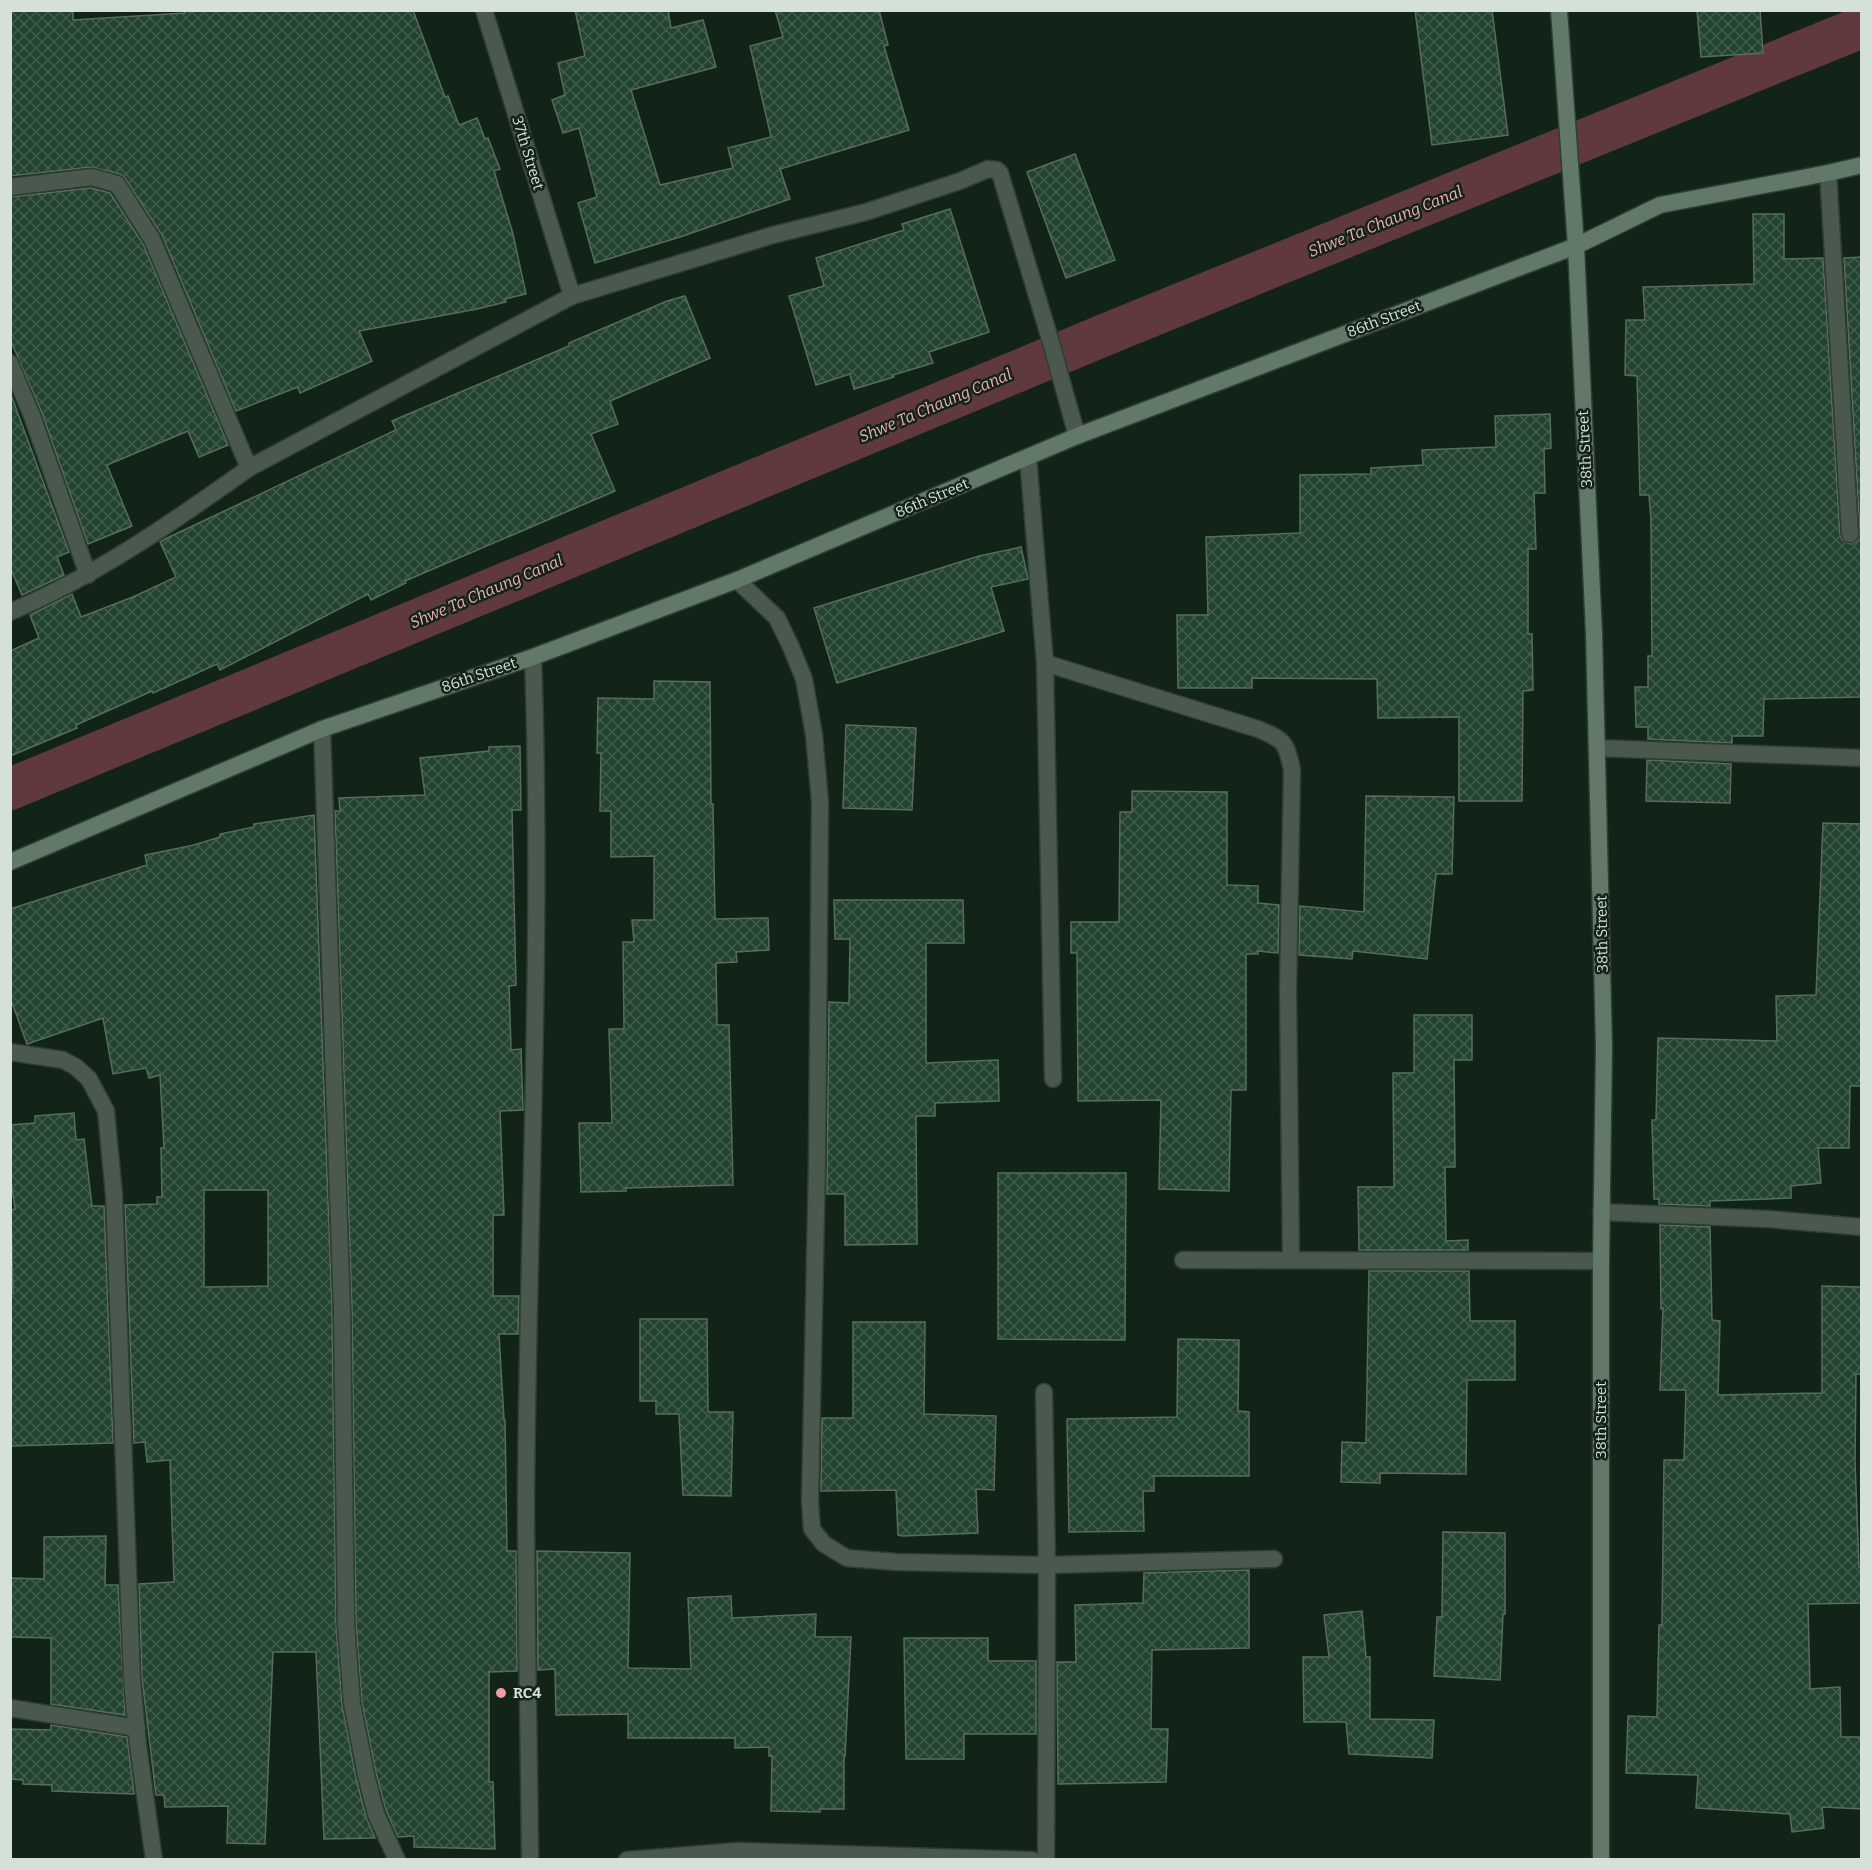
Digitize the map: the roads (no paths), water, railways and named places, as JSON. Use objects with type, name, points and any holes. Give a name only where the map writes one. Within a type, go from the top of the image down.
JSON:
[{"type":"main road","name":"38th Street","points":[[1559,10],[1576,246],[1597,748],[1604,1047],[1601,1212],[1601,1860]]},
{"type":"main road","name":"86th Street","points":[[10,862],[322,729],[532,657],[737,580],[1077,436],[1576,246],[1660,205],[1862,165]]},
{"type":"street","name":"37th Street","points":[[484,10],[572,296]]},
{"type":"street","points":[[10,612],[88,575],[249,468],[572,296],[773,235],[866,213],[988,169],[999,173],[1077,436]]},
{"type":"street","points":[[1828,173],[1851,534]]},
{"type":"street","points":[[10,187],[92,177],[117,184],[152,239],[249,468]]},
{"type":"street","points":[[10,363],[32,416],[88,575]]},
{"type":"street","points":[[1029,457],[1046,663],[1053,1079]]},
{"type":"street","points":[[737,580],[777,618],[804,679],[814,735],[820,802],[817,1174],[810,1502],[812,1529],[824,1544],[847,1558],[896,1562],[1047,1565],[1274,1559]]},
{"type":"street","points":[[530,1860],[526,1497],[535,1071],[535,720],[532,657]]},
{"type":"street","points":[[1046,663],[1258,729],[1280,738],[1289,754],[1292,770],[1288,989],[1291,1260]]},
{"type":"street","points":[[322,729],[342,1310],[346,1624],[352,1703],[366,1775],[376,1814],[397,1860]]},
{"type":"street","points":[[1597,748],[1862,759]]},
{"type":"street","points":[[10,1052],[63,1060],[76,1066],[89,1079],[106,1111],[114,1195],[131,1655],[136,1728],[154,1860]]},
{"type":"street","points":[[1601,1212],[1862,1227]]},
{"type":"street","points":[[1183,1260],[1601,1261]]},
{"type":"street","points":[[1044,1392],[1047,1565],[1046,1860]]},
{"type":"street","points":[[10,1708],[136,1728]]},
{"type":"street","points":[[627,1860],[738,1855],[1032,1860]]},
{"type":"waterway","name":"Shwe Ta Chaung Canal","points":[[10,789],[1119,329],[1862,27]]},
{"type":"place","name":"RC4","points":[[501,1693]]}]
